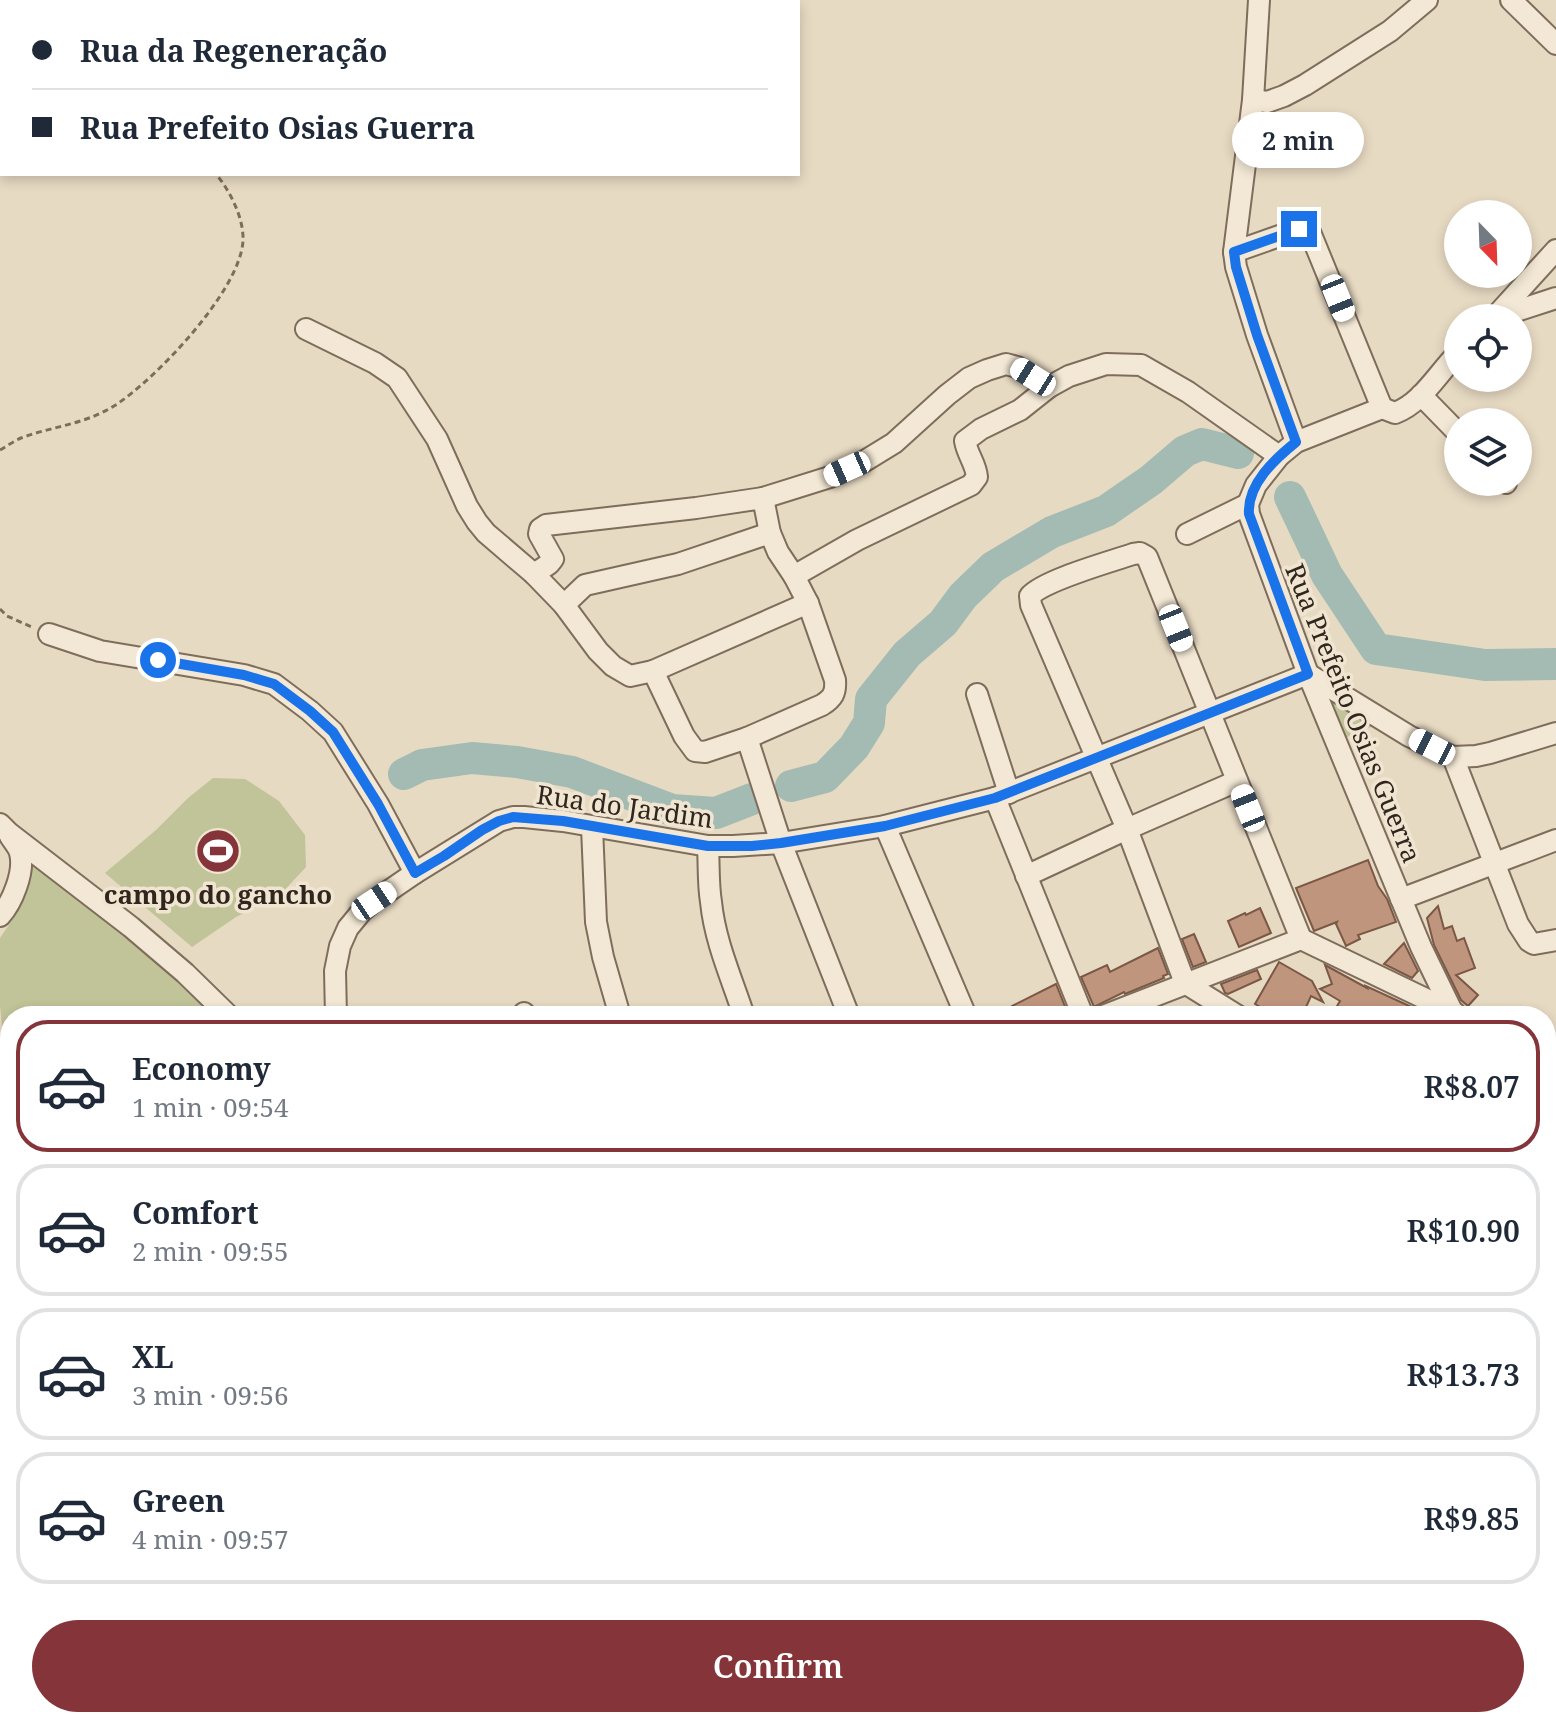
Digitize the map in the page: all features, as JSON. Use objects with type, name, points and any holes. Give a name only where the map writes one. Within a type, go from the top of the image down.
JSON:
[{"type":"street","points":[[1259,0],[1253,100],[1234,252],[1257,335],[1296,442]]},
{"type":"street","points":[[1253,100],[1267,102],[1305,85],[1390,31],[1427,0]]},
{"type":"street","points":[[1511,0],[1556,44]]},
{"type":"street","points":[[1234,252],[1299,229],[1305,228],[1310,232],[1382,408]]},
{"type":"street","points":[[1507,304],[1556,250]]},
{"type":"street","points":[[1532,306],[1556,298]]},
{"type":"street","points":[[306,329],[375,363],[397,378],[437,439],[477,522],[564,605],[598,651],[613,666],[630,676],[653,671],[808,603]]},
{"type":"street","points":[[534,574],[553,559],[539,534],[546,525],[763,498],[830,477],[894,443],[969,378],[1006,364],[1017,367],[1049,387]]},
{"type":"street","points":[[794,576],[857,540],[971,485],[977,477],[976,469],[965,441],[981,429],[1020,410],[1069,376],[1106,364],[1141,365],[1188,392],[1279,456]]},
{"type":"street","points":[[1187,534],[1248,504],[1256,485],[1279,456],[1296,442],[1382,408],[1395,413],[1421,395],[1444,369]]},
{"type":"street","points":[[1421,395],[1444,419]]},
{"type":"street","points":[[653,671],[684,736],[695,751],[705,752],[747,738],[822,705],[836,692],[835,680],[808,603],[770,533],[763,498]]},
{"type":"street","name":"Rua Prefeito Osias Guerra","points":[[1248,504],[1256,534],[1308,674],[1421,947],[1453,1006]]},
{"type":"street","points":[[564,605],[585,585],[678,564],[770,533]]},
{"type":"street","points":[[1220,1006],[1185,983],[1127,829],[1031,605],[1030,596],[1037,588],[1137,553],[1147,557],[1153,571],[1301,939],[1440,1006]]},
{"type":"street","points":[[49,634],[100,651],[244,675],[274,684],[333,732],[378,804],[415,873]]},
{"type":"street","points":[[1308,674],[1409,736],[1453,757],[1490,753],[1556,733]]},
{"type":"street","name":"Rua do Jardim","points":[[336,1006],[335,971],[340,946],[348,928],[362,911],[415,873],[499,821],[524,817],[708,846],[781,843],[885,826],[1002,795],[1308,674]]},
{"type":"street","points":[[977,694],[1026,876],[1079,1006]]},
{"type":"street","points":[[747,738],[781,843],[845,1006]]},
{"type":"street","points":[[1453,757],[1518,924],[1534,944],[1556,940]]},
{"type":"street","points":[[1026,876],[1237,781]]},
{"type":"street","points":[[885,826],[962,1006]]},
{"type":"street","points":[[592,827],[596,922],[617,1006]]},
{"type":"street","points":[[4,829],[28,854],[142,936],[219,1006]]},
{"type":"street","points":[[1401,899],[1556,840]]},
{"type":"street","points":[[708,846],[714,924],[740,1006]]},
{"type":"street","points":[[0,916],[6,909],[28,854]]},
{"type":"street","points":[[1128,1006],[1301,939]]},
{"type":"path","points":[[0,450],[20,438],[76,424],[112,407],[144,383],[203,321],[233,275],[243,241],[238,210],[217,176]]},
{"type":"path","points":[[0,609],[7,616],[49,634]]},
{"type":"green space","points":[[1321,690],[1378,724],[1340,740]]},
{"type":"green space","name":"campo do gancho","points":[[213,778],[245,779],[279,801],[305,835],[306,867],[280,895],[236,917],[192,947],[105,873]]},
{"type":"green space","points":[[31,860],[176,975],[208,1006],[0,1006],[0,938],[17,913]]},
{"type":"building","points":[[1368,860],[1396,922],[1358,935],[1360,939],[1346,946],[1337,922],[1314,931],[1296,888]]},
{"type":"building","points":[[1438,906],[1444,929],[1452,926],[1457,941],[1464,938],[1475,968],[1456,975],[1478,995],[1468,1006],[1461,1000],[1434,945],[1427,918]]},
{"type":"building","points":[[1260,908],[1271,933],[1239,947],[1228,921]]},
{"type":"building","points":[[1194,934],[1206,962],[1193,967],[1182,939]]},
{"type":"building","points":[[1404,943],[1418,971],[1412,978],[1384,964]]},
{"type":"building","points":[[1158,948],[1168,974],[1094,1006],[1081,977],[1107,965],[1110,972]]},
{"type":"building","points":[[1279,962],[1312,981],[1323,1002],[1311,996],[1306,1006],[1255,1004]]},
{"type":"building","points":[[1325,965],[1409,1006],[1337,1006],[1340,1001],[1320,989],[1332,984]]},
{"type":"building","points":[[1257,970],[1261,979],[1225,993],[1221,984]]},
{"type":"building","points":[[1056,984],[1065,1006],[1012,1006]]},
{"type":"waterway","points":[[791,786],[825,777],[854,747],[869,723],[871,699],[907,654],[943,623],[963,596],[993,567],[1052,532],[1106,511],[1151,480],[1185,451],[1202,444],[1238,453]]},
{"type":"waterway","points":[[1290,497],[1327,575],[1376,649],[1485,665],[1556,664]]},
{"type":"waterway","points":[[404,774],[422,765],[472,758],[572,772],[672,810],[716,813],[752,799]]},
{"type":"place","name":"campo do gancho","points":[[218,851]]},
{"type":"route","points":[[158,660],[244,675],[274,684],[310,711],[333,732],[378,804],[415,873],[482,830],[513,817],[563,821],[708,846],[752,846],[885,826],[1009,793],[1308,674],[1249,514],[1248,504],[1256,485],[1279,456],[1296,442],[1257,335],[1234,252],[1299,229]]}]
